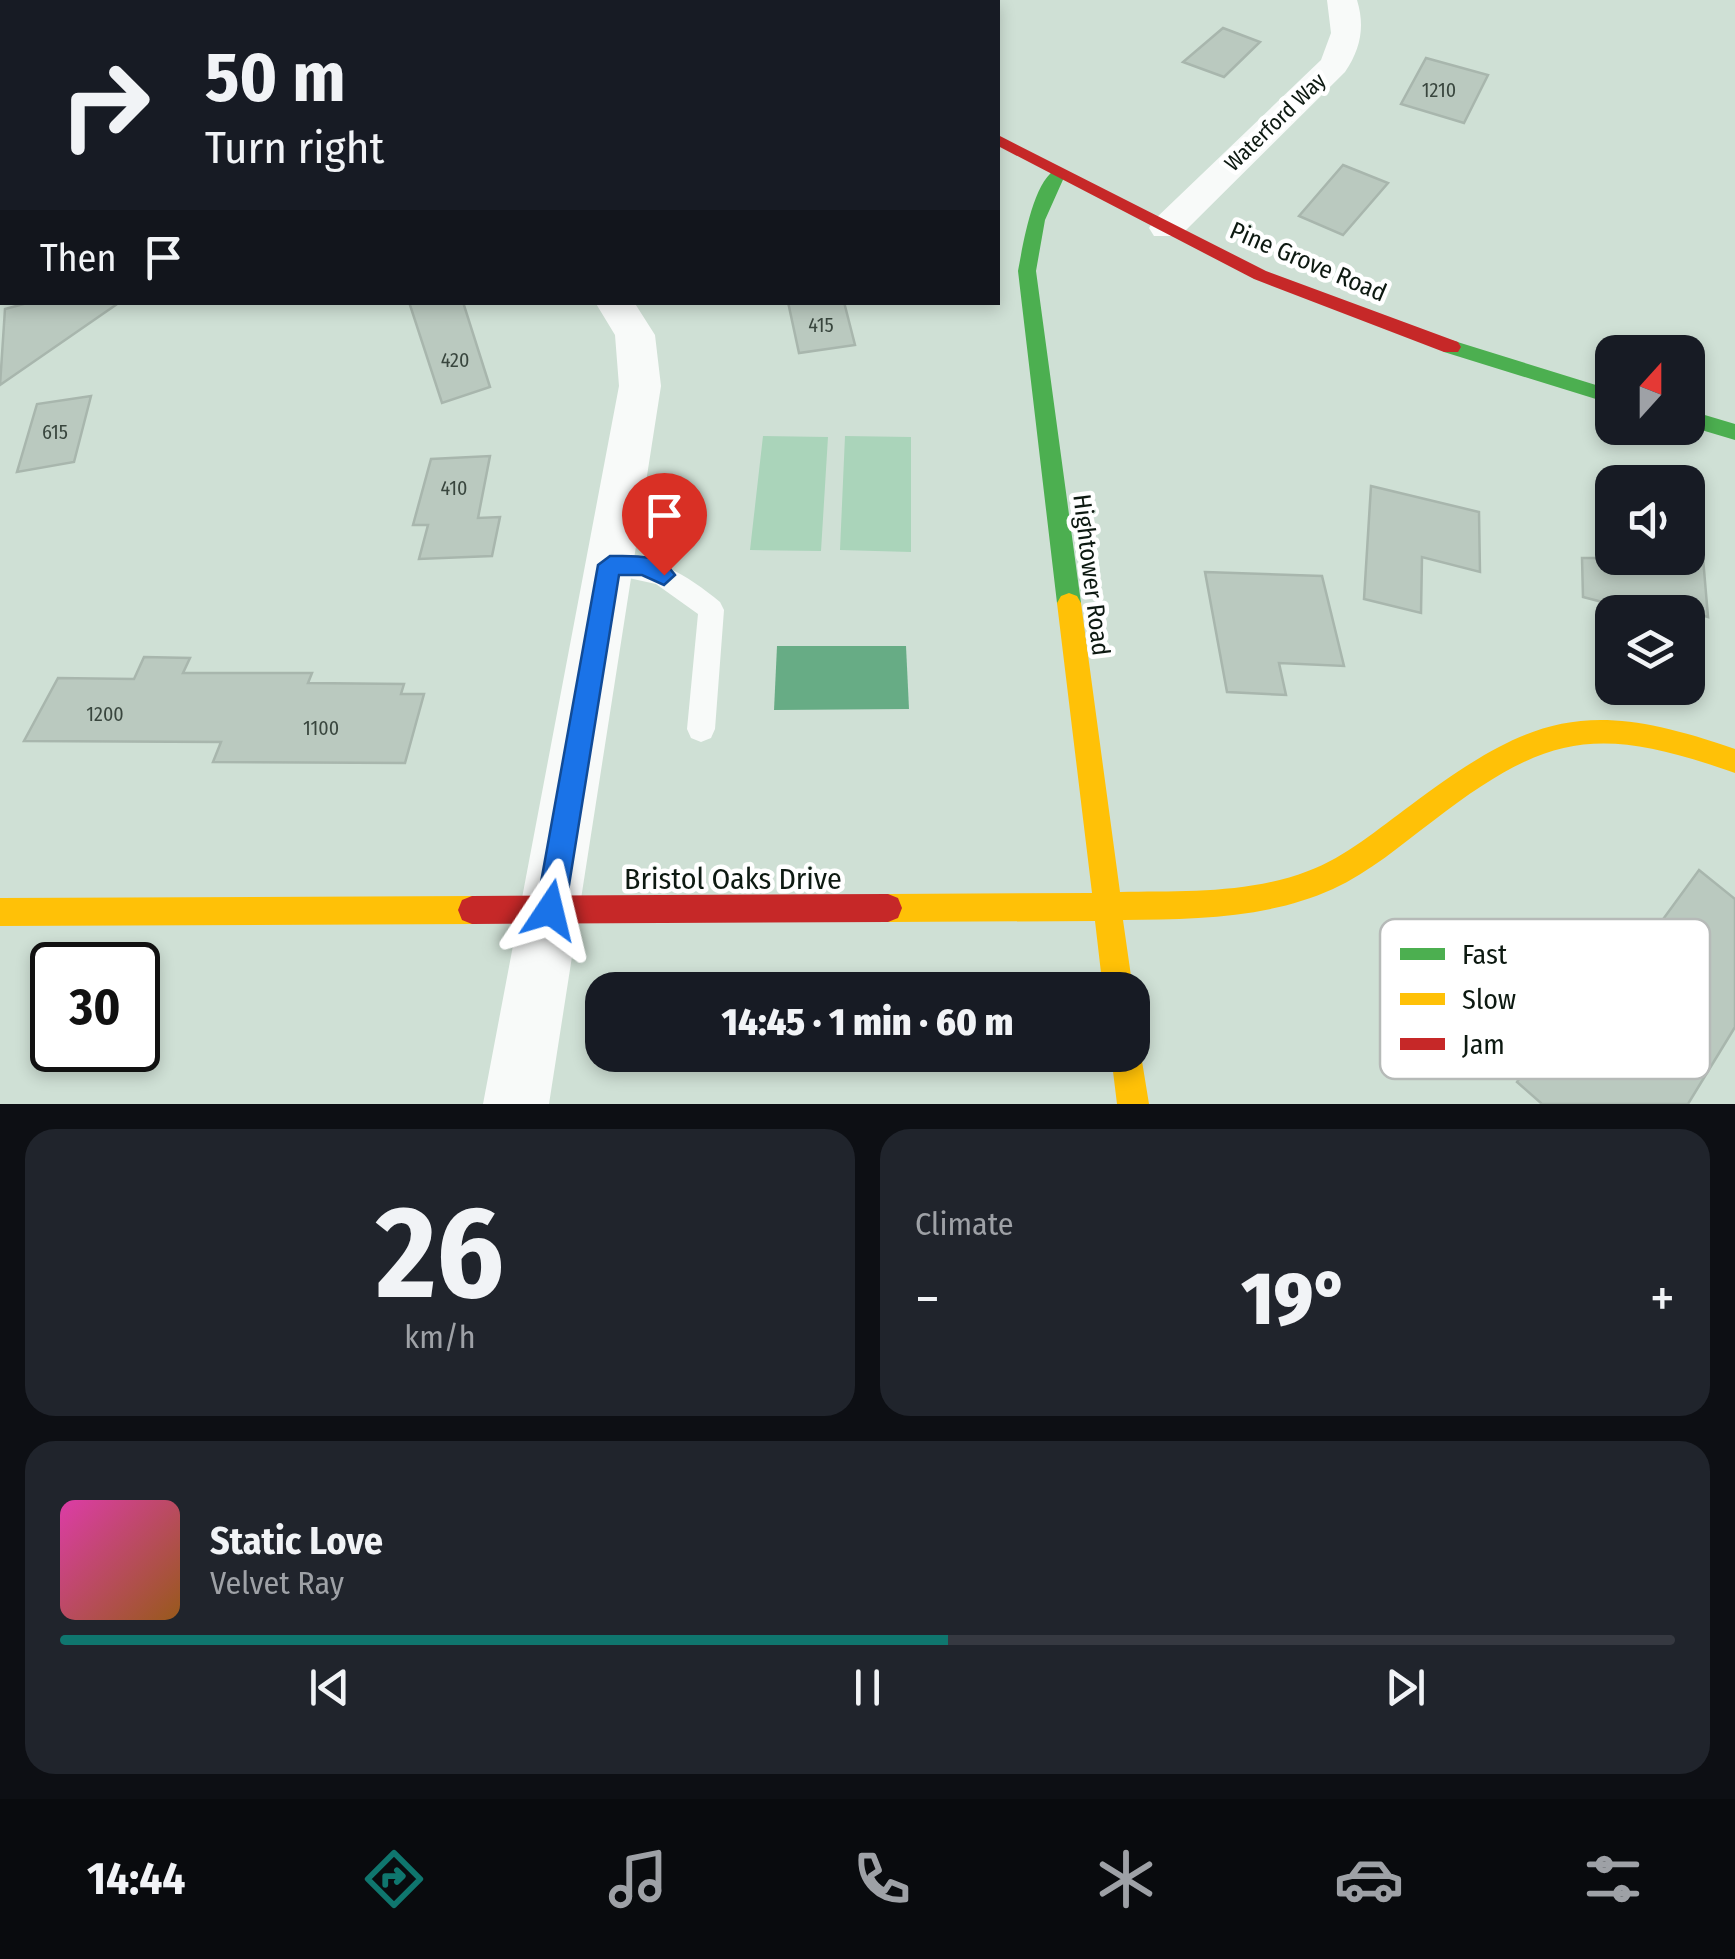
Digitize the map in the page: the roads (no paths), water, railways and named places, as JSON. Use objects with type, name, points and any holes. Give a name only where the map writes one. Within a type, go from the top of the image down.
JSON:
[{"type":"street","name":"Waterford Way","points":[[1166,228],[1334,65],[1346,42],[1348,19],[1342,0]]},
{"type":"street","name":"Pine Grove Road","points":[[1000,141],[1260,275],[1363,316],[1595,391]]},
{"type":"street","name":"Hightower Road","points":[[1058,173],[1032,225],[1028,271],[1116,972]]},
{"type":"street","points":[[516,1104],[640,372],[634,334],[616,305]]},
{"type":"street","points":[[1705,423],[1735,432]]},
{"type":"street","name":"Bristol Oaks Drive","points":[[0,912],[1107,907],[1250,900],[1314,883],[1374,852],[1465,778],[1498,758],[1563,732],[1608,724],[1654,732],[1735,760]]},
{"type":"street","points":[[1128,1072],[1132,1104]]},
{"type":"lane","points":[[610,565],[645,565],[682,585],[712,610],[701,729]]}]
